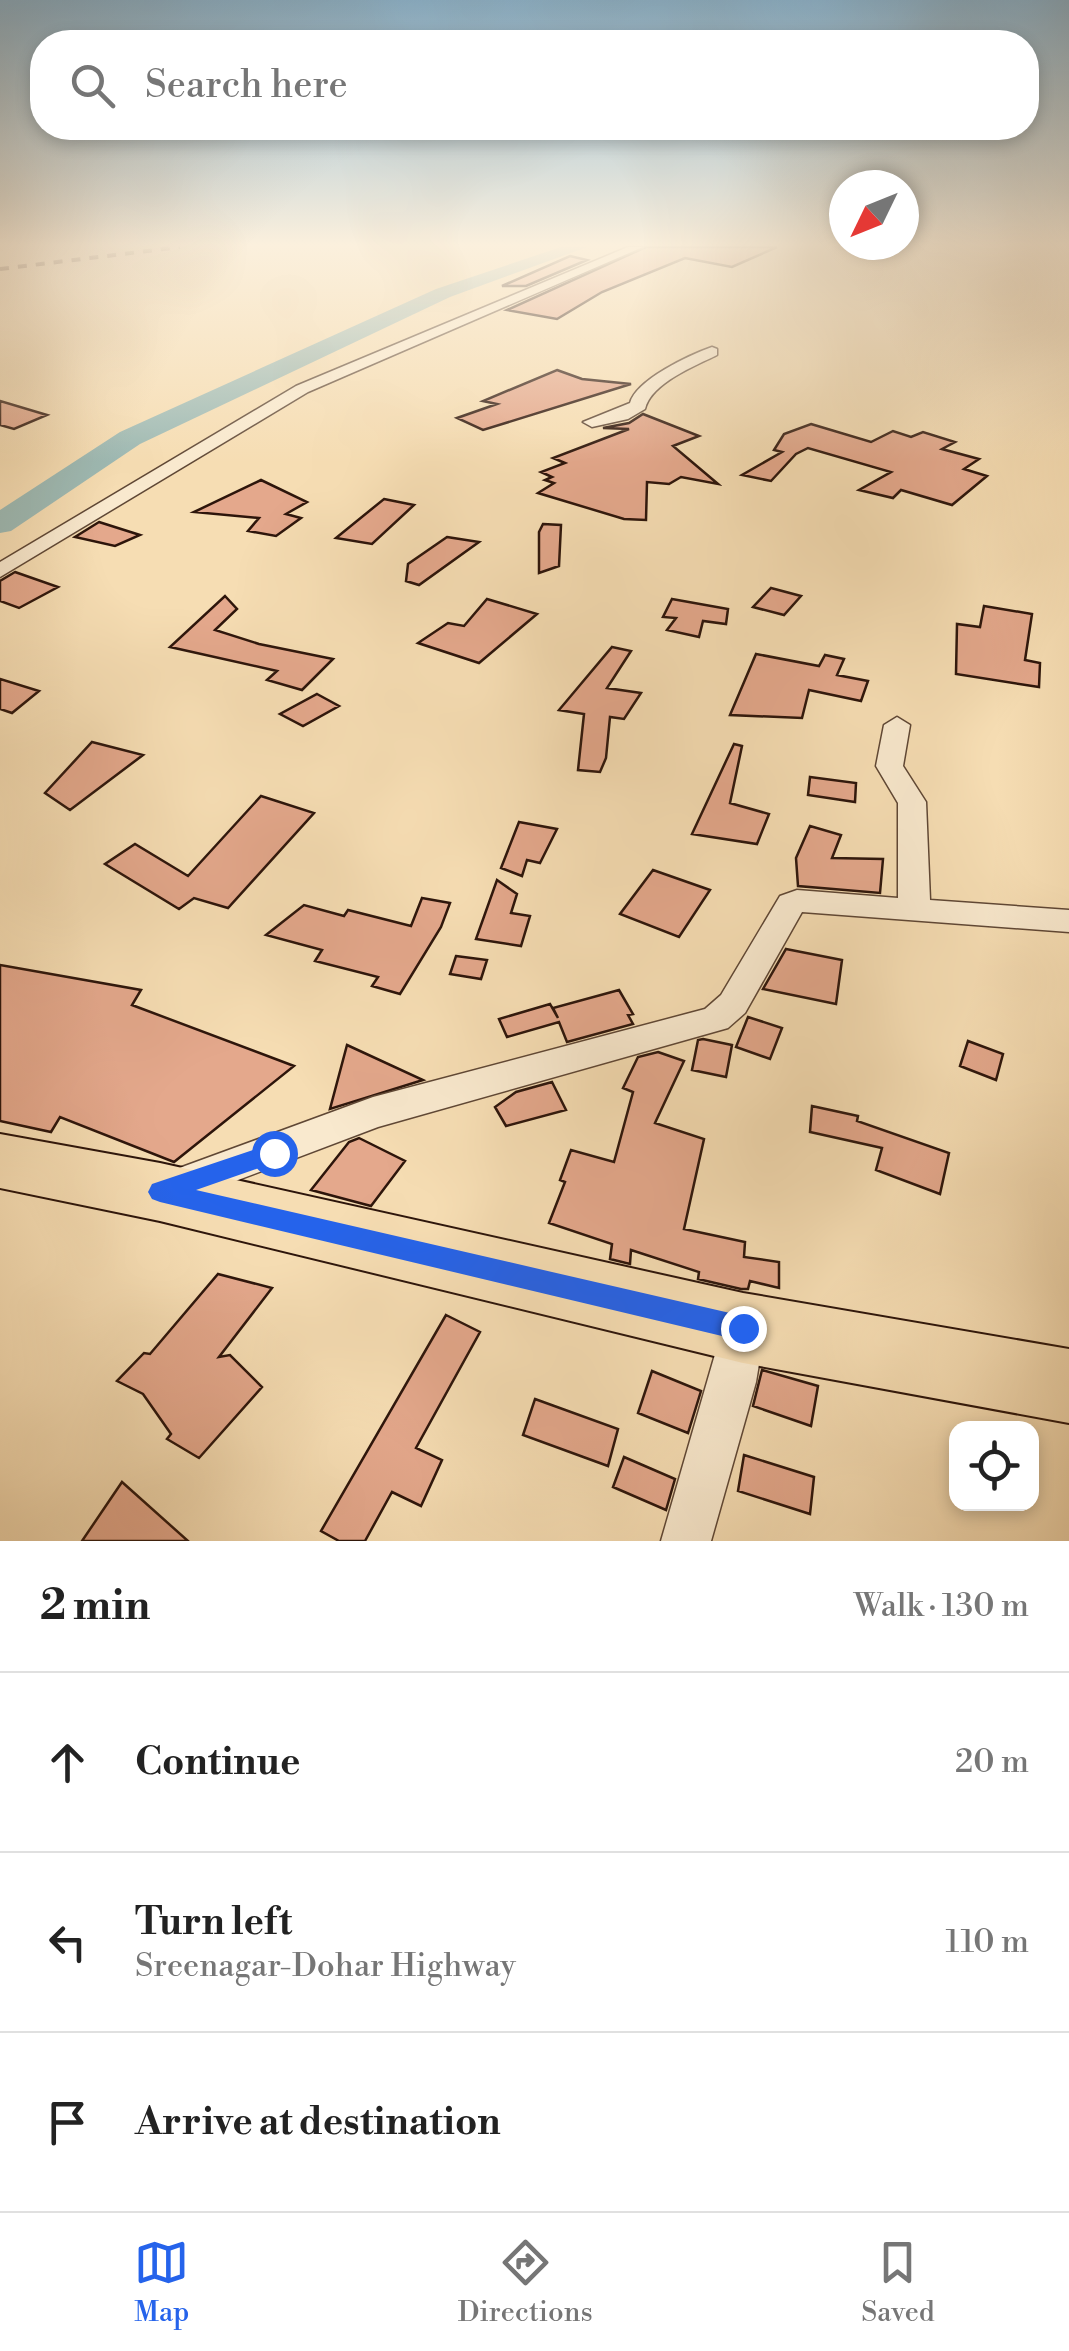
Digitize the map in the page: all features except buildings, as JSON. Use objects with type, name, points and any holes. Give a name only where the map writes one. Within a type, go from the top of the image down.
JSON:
[{"type":"main road","points":[[0,1160],[160,1192],[743,1328],[1069,1386]]},
{"type":"street","points":[[0,571],[302,389],[466,319]]},
{"type":"street","points":[[592,422],[622,416],[639,404],[638,398],[655,382],[712,352]]},
{"type":"street","points":[[897,725],[886,766],[891,779],[912,802],[914,908]]},
{"type":"street","points":[[160,1192],[274,1153],[373,1113],[716,1019],[734,1004],[791,904],[797,900],[1069,921]]},
{"type":"street","points":[[686,1541],[733,1382],[743,1328]]},
{"type":"waterway","points":[[0,524],[130,438],[387,319]]},
{"type":"route","points":[[274,1153],[160,1192],[743,1328]]}]
